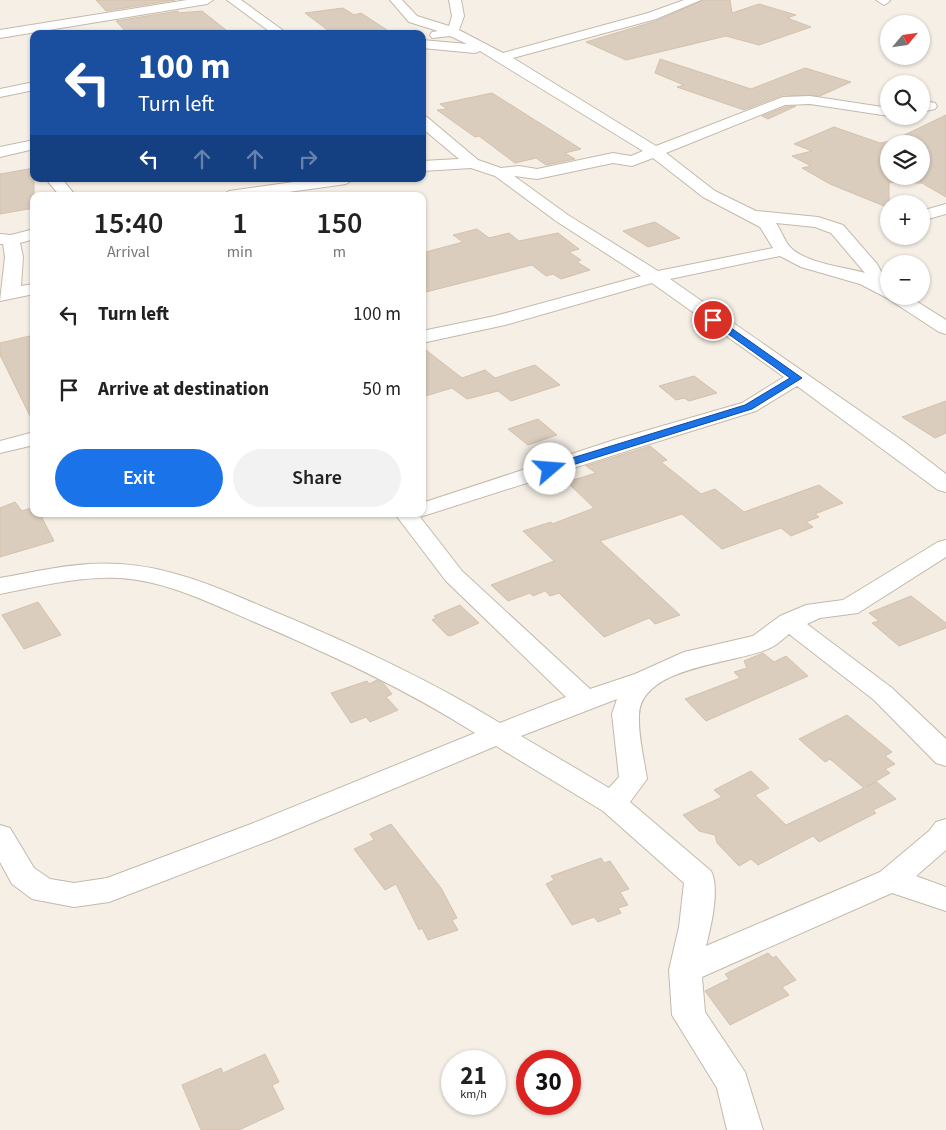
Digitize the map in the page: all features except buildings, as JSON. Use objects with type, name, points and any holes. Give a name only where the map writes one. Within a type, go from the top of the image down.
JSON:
[{"type":"street","points":[[0,34],[89,21],[206,0]]},
{"type":"street","points":[[233,0],[276,30]]},
{"type":"street","points":[[426,38],[456,24],[459,13],[455,0]]},
{"type":"street","points":[[426,45],[495,54],[643,18],[696,0]]},
{"type":"street","points":[[403,1],[413,19],[446,30],[495,54],[656,153],[709,194],[771,227],[782,251]]},
{"type":"street","points":[[426,33],[446,30]]},
{"type":"street","points":[[0,93],[30,87]]},
{"type":"street","points":[[500,173],[519,171],[537,174],[613,158],[632,162],[656,153],[690,136],[783,101],[810,100],[880,111]]},
{"type":"street","points":[[426,123],[473,163],[500,173],[535,199],[655,277],[895,446],[946,485]]},
{"type":"street","points":[[0,152],[30,148]]},
{"type":"street","points":[[426,166],[473,163]]},
{"type":"street","points":[[535,199],[538,186],[529,181],[537,174]]},
{"type":"street","points":[[56,182],[65,192]]},
{"type":"street","points":[[259,192],[326,182]]},
{"type":"street","points":[[930,213],[946,209]]},
{"type":"street","points":[[753,216],[818,222],[838,229],[871,268],[880,285]]},
{"type":"street","points":[[0,296],[12,290],[14,257],[5,240],[30,235]]},
{"type":"street","points":[[426,336],[498,320],[655,277],[782,251],[812,265],[858,277],[880,288]]},
{"type":"street","points":[[0,296],[30,290]]},
{"type":"street","points":[[909,305],[946,328]]},
{"type":"street","points":[[426,510],[622,445],[749,407],[797,378]]},
{"type":"street","points":[[0,447],[30,439]]},
{"type":"street","points":[[415,517],[454,576],[585,700]]},
{"type":"street","points":[[0,836],[23,876],[43,890],[63,895],[94,894],[175,867],[498,734],[585,700],[644,680],[693,658],[761,642],[789,622],[815,611],[849,607],[946,548]]},
{"type":"street","points":[[0,586],[63,575],[107,571],[136,573],[169,579],[242,607],[374,664],[498,734],[572,782],[612,803],[700,879],[695,926],[684,970],[689,1015],[733,1083],[745,1130]]},
{"type":"street","points":[[789,622],[883,694],[946,756]]},
{"type":"street","points":[[612,803],[634,779],[625,714],[630,698],[644,680]]},
{"type":"street","points":[[684,970],[891,880],[944,838]]},
{"type":"street","points":[[891,880],[946,899]]},
{"type":"route","points":[[550,469],[714,416],[749,407],[797,378],[713,320]]}]
